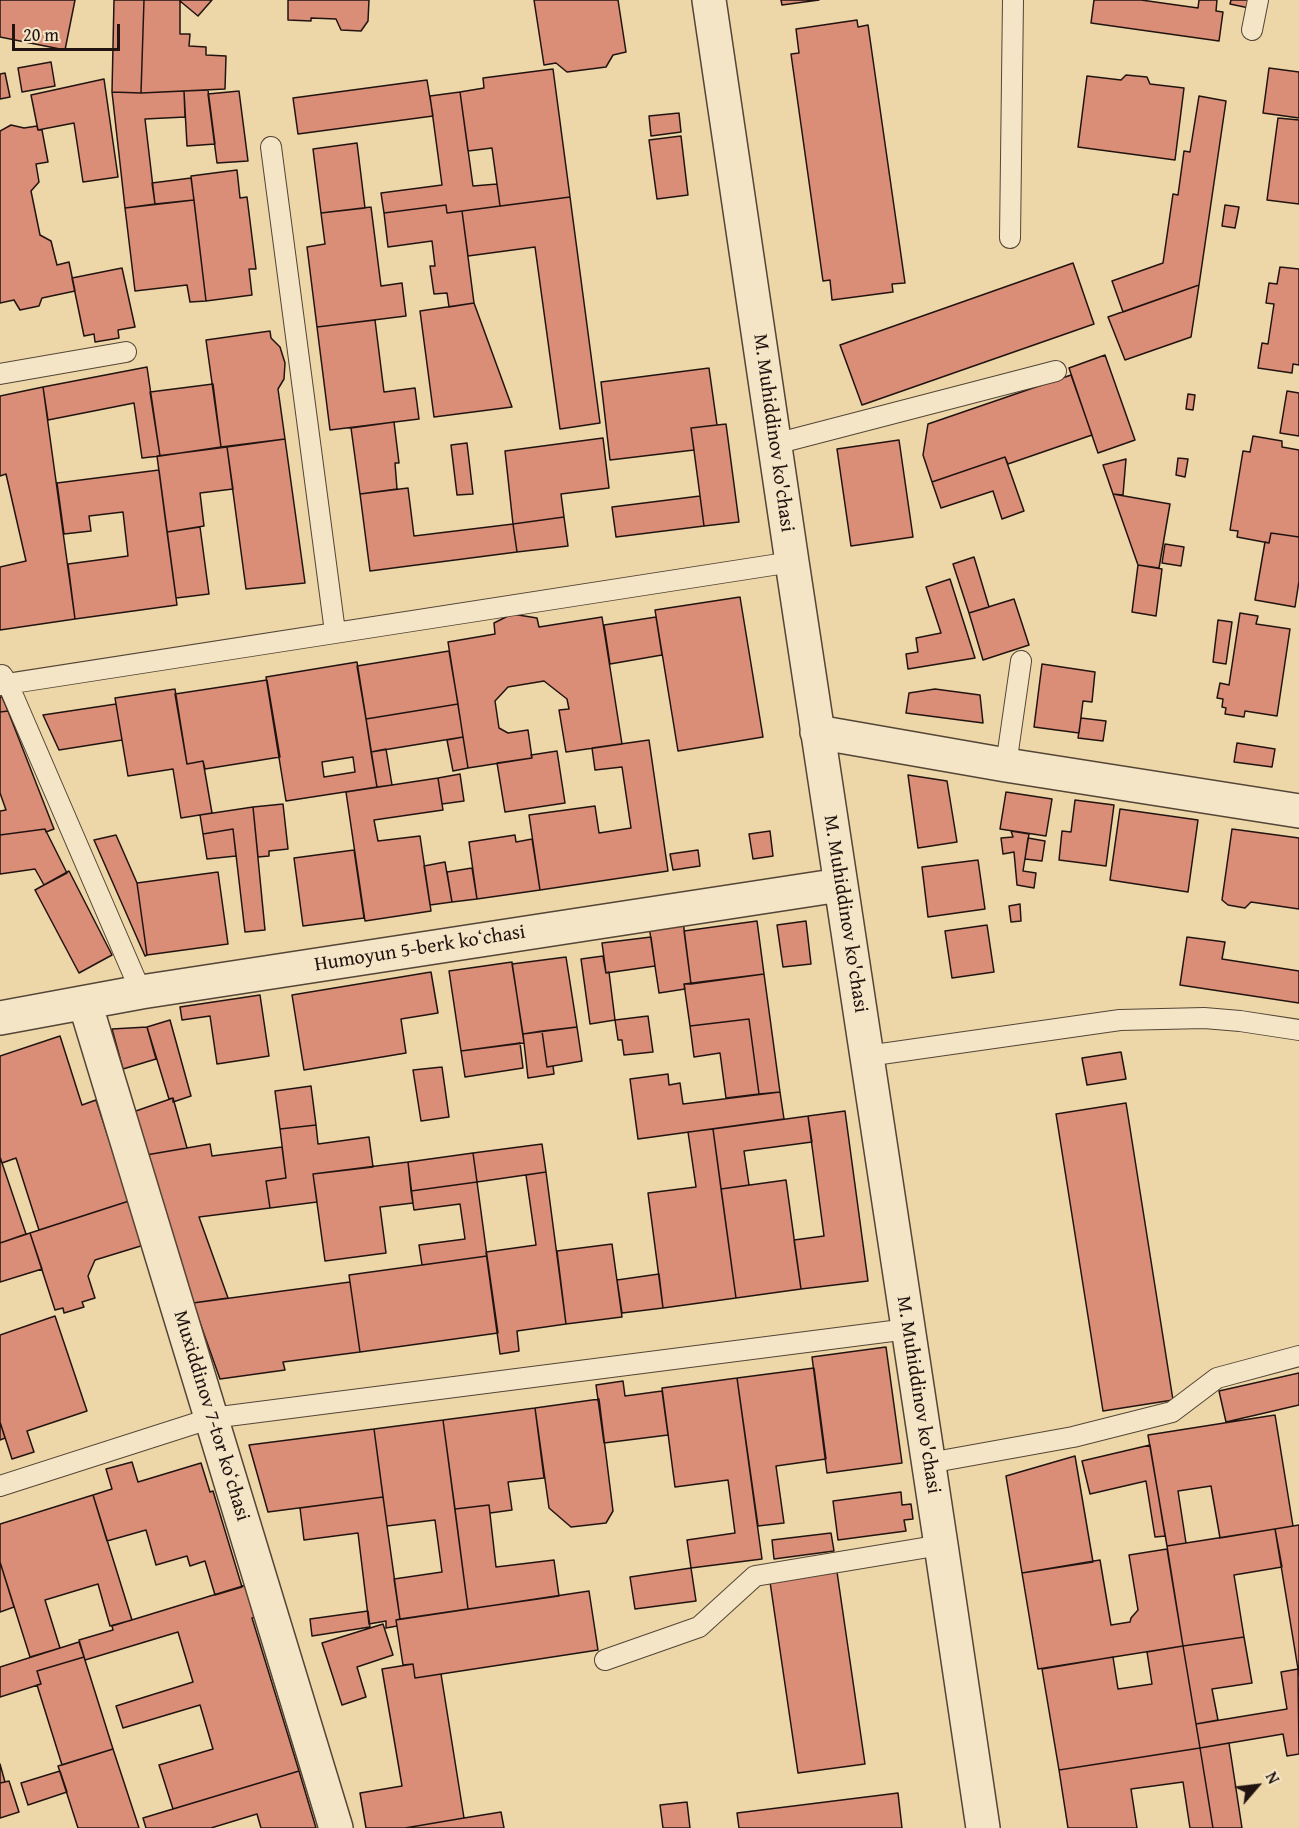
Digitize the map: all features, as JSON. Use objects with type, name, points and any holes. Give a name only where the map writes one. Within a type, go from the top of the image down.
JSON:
[{"type":"street","name":"M. Muhiddinov ko'chasi","points":[[709,0],[983,1828]]},
{"type":"street","points":[[817,732],[1006,765],[1298,806]]},
{"type":"street","name":"Humoyun 5-berk koʻchasi","points":[[0,1018],[141,992],[840,885]]},
{"type":"street","name":"Muxiddinov 7-tor koʻchasi","points":[[85,1003],[336,1828]]},
{"type":"lane","points":[[1010,238],[1013,0]]},
{"type":"lane","points":[[1251,30],[1258,0]]},
{"type":"lane","points":[[271,147],[335,632]]},
{"type":"lane","points":[[0,374],[126,352]]},
{"type":"lane","points":[[775,444],[1056,371]]},
{"type":"lane","points":[[141,992],[3,681],[792,562]]},
{"type":"lane","points":[[1006,765],[1022,661]]},
{"type":"lane","points":[[867,1056],[1120,1020],[1204,1018],[1299,1030]]},
{"type":"lane","points":[[0,1486],[212,1418],[908,1329]]},
{"type":"lane","points":[[929,1463],[1073,1437],[1172,1412],[1216,1378],[1299,1356]]},
{"type":"lane","points":[[606,1659],[699,1627],[755,1576],[941,1545]]},
{"type":"building","points":[[0,0],[75,0],[65,50],[0,37]]},
{"type":"building","points":[[114,0],[144,0],[141,93],[112,92]]},
{"type":"building","points":[[144,0],[212,0],[198,16],[180,1],[180,34],[190,34],[189,46],[206,47],[206,55],[226,56],[225,89],[141,93]]},
{"type":"building","points":[[288,0],[369,0],[368,21],[361,31],[341,30],[336,19],[288,20]]},
{"type":"building","points":[[534,0],[618,0],[626,52],[613,55],[606,67],[567,72],[556,63],[544,65]]},
{"type":"building","points":[[781,0],[819,0],[782,5]]},
{"type":"building","points":[[1094,0],[1141,0],[1198,8],[1199,0],[1217,0],[1216,11],[1223,12],[1219,41],[1091,23]]},
{"type":"building","points":[[1231,0],[1251,0],[1249,8],[1230,4]]},
{"type":"building","points":[[857,20],[858,27],[868,25],[905,283],[892,284],[893,292],[832,300],[830,280],[823,281],[791,54],[799,53],[796,29]]},
{"type":"building","points":[[51,62],[55,86],[22,92],[18,68]]},
{"type":"building","points":[[1269,68],[1299,72],[1299,118],[1263,113]]},
{"type":"building","points":[[553,69],[570,197],[500,206],[492,148],[468,151],[460,92],[484,88],[483,78]]},
{"type":"building","points":[[5,73],[10,97],[0,99],[0,74]]},
{"type":"building","points":[[1126,75],[1147,77],[1150,84],[1184,88],[1175,160],[1078,147],[1087,76],[1121,80]]},
{"type":"building","points":[[104,79],[118,177],[83,182],[74,123],[38,130],[31,95]]},
{"type":"building","points":[[427,80],[433,116],[298,134],[293,98]]},
{"type":"building","points":[[208,90],[215,144],[187,146],[184,91]]},
{"type":"building","points":[[184,91],[185,117],[145,119],[155,204],[125,208],[112,92]]},
{"type":"building","points":[[239,91],[248,161],[217,163],[208,94]]},
{"type":"building","points":[[460,92],[473,186],[497,184],[500,206],[447,213],[446,205],[384,213],[381,193],[442,185],[430,96]]},
{"type":"building","points":[[1199,96],[1226,101],[1199,285],[1123,312],[1112,281],[1163,263],[1173,194],[1178,195],[1184,151],[1190,152]]},
{"type":"building","points":[[679,113],[681,132],[651,136],[649,116]]},
{"type":"building","points":[[1278,118],[1299,120],[1299,204],[1267,200]]},
{"type":"building","points":[[11,125],[24,128],[37,126],[38,130],[42,130],[48,162],[36,164],[39,182],[31,191],[40,235],[51,241],[57,265],[69,262],[75,291],[42,298],[39,306],[20,310],[14,300],[0,303],[0,131]]},
{"type":"building","points":[[681,136],[688,195],[657,199],[649,140]]},
{"type":"building","points":[[357,143],[365,208],[321,213],[313,149]]},
{"type":"building","points":[[237,170],[240,198],[247,197],[256,269],[249,269],[252,295],[206,301],[191,176]]},
{"type":"building","points":[[191,178],[194,200],[155,204],[152,183]]},
{"type":"building","points":[[570,197],[600,423],[560,429],[535,247],[468,256],[462,211]]},
{"type":"building","points":[[194,200],[206,301],[190,302],[187,285],[135,291],[125,208]]},
{"type":"building","points":[[446,205],[447,213],[462,211],[474,303],[449,307],[447,293],[434,294],[430,266],[435,266],[432,241],[388,247],[384,213]]},
{"type":"building","points":[[1225,205],[1239,207],[1235,228],[1222,226]]},
{"type":"building","points":[[371,207],[381,286],[402,283],[406,316],[317,327],[307,247],[325,244],[321,213]]},
{"type":"building","points":[[1073,263],[1094,324],[862,405],[840,345]]},
{"type":"building","points":[[1280,267],[1299,269],[1299,365],[1293,364],[1292,373],[1258,368],[1262,343],[1268,344],[1274,304],[1266,303],[1269,283],[1277,284]]},
{"type":"building","points":[[122,268],[135,327],[118,330],[119,338],[95,342],[94,334],[84,336],[72,278]]},
{"type":"building","points":[[1199,285],[1191,337],[1125,360],[1108,317]]},
{"type":"building","points":[[474,303],[512,407],[434,417],[420,311]]},
{"type":"building","points":[[375,320],[384,392],[415,388],[419,419],[330,430],[317,327]]},
{"type":"building","points":[[270,331],[271,338],[280,347],[285,363],[284,379],[278,389],[285,439],[221,447],[206,340]]},
{"type":"building","points":[[1105,355],[1135,440],[1098,453],[1069,368]]},
{"type":"building","points":[[147,367],[160,456],[142,458],[134,403],[48,420],[43,387]]},
{"type":"building","points":[[709,368],[717,425],[691,428],[694,450],[610,460],[601,382]]},
{"type":"building","points":[[1071,375],[1092,435],[1008,464],[1005,457],[932,482],[923,455],[928,424]]},
{"type":"building","points":[[213,384],[221,447],[160,456],[150,392]]},
{"type":"building","points":[[43,387],[75,619],[0,630],[0,567],[26,561],[6,474],[0,476],[0,396]]},
{"type":"building","points":[[1287,391],[1299,393],[1299,436],[1280,433]]},
{"type":"building","points":[[1188,394],[1195,395],[1193,410],[1186,409]]},
{"type":"building","points":[[394,422],[399,463],[395,463],[397,489],[360,494],[351,428]]},
{"type":"building","points":[[726,424],[739,522],[704,526],[691,428]]},
{"type":"building","points":[[1253,436],[1282,441],[1282,447],[1299,450],[1299,537],[1271,533],[1269,543],[1237,537],[1238,531],[1230,530],[1243,451],[1250,452]]},
{"type":"building","points":[[603,438],[609,488],[561,494],[564,517],[513,524],[505,451]]},
{"type":"building","points":[[285,439],[305,583],[246,589],[227,447]]},
{"type":"building","points":[[899,440],[913,537],[851,546],[837,449]]},
{"type":"building","points":[[467,443],[473,494],[457,495],[451,445]]},
{"type":"building","points":[[227,447],[233,489],[200,493],[204,526],[167,532],[157,456]]},
{"type":"building","points":[[1005,457],[1024,511],[1002,519],[993,491],[941,508],[932,482]]},
{"type":"building","points":[[1178,458],[1188,459],[1185,477],[1176,475]]},
{"type":"building","points":[[1126,459],[1123,495],[1113,494],[1103,465]]},
{"type":"building","points":[[159,470],[177,605],[75,619],[68,564],[128,556],[123,512],[89,516],[91,531],[64,534],[57,483]]},
{"type":"building","points":[[408,488],[414,536],[513,524],[517,552],[370,571],[360,494]]},
{"type":"building","points":[[1113,494],[1170,504],[1159,568],[1138,565]]},
{"type":"building","points":[[700,496],[704,526],[616,537],[612,507]]},
{"type":"building","points":[[564,517],[568,546],[517,552],[513,524]]},
{"type":"building","points":[[200,527],[209,594],[176,598],[167,532]]},
{"type":"building","points":[[1271,533],[1299,537],[1299,581],[1295,607],[1255,600],[1265,542],[1269,543]]},
{"type":"building","points":[[1165,544],[1184,547],[1181,566],[1162,563]]},
{"type":"building","points":[[974,557],[989,607],[969,613],[953,564]]},
{"type":"building","points":[[1138,565],[1162,569],[1156,616],[1132,612]]},
{"type":"building","points":[[950,579],[975,658],[908,669],[906,654],[918,652],[916,638],[941,633],[926,587]]},
{"type":"building","points":[[740,597],[763,737],[678,751],[655,610]]},
{"type":"building","points":[[1014,599],[1029,645],[983,660],[969,613]]},
{"type":"building","points":[[1240,613],[1258,616],[1256,624],[1290,629],[1277,716],[1245,711],[1244,717],[1225,714],[1226,708],[1222,707],[1223,699],[1217,698],[1220,683],[1229,685]]},
{"type":"building","points":[[512,614],[537,618],[539,627],[602,617],[622,744],[566,752],[559,710],[569,709],[567,699],[544,681],[508,687],[495,701],[499,728],[508,733],[528,730],[532,758],[468,768],[448,642],[495,634],[494,623]]},
{"type":"building","points":[[656,617],[662,655],[610,664],[604,625]]},
{"type":"building","points":[[1218,620],[1232,622],[1226,664],[1213,662]]},
{"type":"building","points":[[449,651],[458,704],[366,719],[357,666]]},
{"type":"building","points":[[357,662],[377,787],[286,801],[266,677]],"holes":[[[353,757],[355,772],[324,777],[322,762]]]},
{"type":"building","points":[[1042,664],[1095,672],[1092,702],[1083,701],[1079,733],[1034,727]]},
{"type":"building","points":[[267,680],[280,757],[205,769],[203,761],[187,764],[175,694]]},
{"type":"building","points":[[175,689],[187,764],[203,761],[212,813],[181,818],[173,769],[128,776],[115,698]]},
{"type":"building","points":[[935,689],[980,695],[983,723],[906,713],[909,693]]},
{"type":"building","points":[[0,697],[2,697],[8,711],[0,712]]},
{"type":"building","points":[[116,704],[122,740],[59,750],[43,715]]},
{"type":"building","points":[[458,704],[463,737],[371,752],[366,719]]},
{"type":"building","points":[[8,711],[54,829],[46,832],[45,829],[0,835],[0,811],[6,810],[0,793],[0,712]]},
{"type":"building","points":[[1081,718],[1106,721],[1103,741],[1078,738]]},
{"type":"building","points":[[463,737],[468,768],[453,771],[447,740]]},
{"type":"building","points":[[649,740],[668,871],[540,890],[529,815],[595,806],[599,833],[631,828],[622,767],[595,770],[592,748]]},
{"type":"building","points":[[1237,743],[1275,749],[1272,767],[1234,762]]},
{"type":"building","points":[[386,749],[392,785],[377,787],[371,752]]},
{"type":"building","points":[[557,751],[565,803],[505,812],[497,763],[532,758],[531,755]]},
{"type":"building","points":[[460,774],[464,801],[442,804],[438,778]]},
{"type":"building","points":[[908,775],[947,781],[957,842],[918,848]]},
{"type":"building","points":[[438,778],[443,810],[374,820],[378,841],[420,836],[431,911],[365,921],[346,792]]},
{"type":"building","points":[[1006,792],[1052,799],[1046,836],[1000,829]]},
{"type":"building","points":[[1075,800],[1114,805],[1106,866],[1059,860],[1062,831],[1071,832]]},
{"type":"building","points":[[283,804],[288,849],[269,851],[269,856],[258,857],[253,807]]},
{"type":"building","points":[[253,807],[265,930],[245,932],[233,829],[203,834],[200,815]]},
{"type":"building","points":[[1120,809],[1198,820],[1188,892],[1110,880]]},
{"type":"building","points":[[45,829],[67,873],[44,885],[35,869],[0,874],[0,835]]},
{"type":"building","points":[[233,829],[236,856],[207,859],[203,834]]},
{"type":"building","points":[[1232,829],[1299,838],[1299,909],[1251,902],[1245,908],[1228,905],[1222,900]]},
{"type":"building","points":[[770,831],[773,856],[753,859],[749,834]]},
{"type":"building","points":[[1011,831],[1029,834],[1023,871],[1036,873],[1034,888],[1017,885],[1014,852],[1003,854],[1001,838],[1013,837]]},
{"type":"building","points":[[116,835],[137,883],[147,955],[145,956],[94,840]]},
{"type":"building","points":[[515,835],[516,842],[532,839],[540,890],[477,899],[469,842]]},
{"type":"building","points":[[1028,838],[1045,841],[1042,861],[1025,859]]},
{"type":"building","points":[[354,850],[364,918],[303,926],[294,858]]},
{"type":"building","points":[[698,850],[700,866],[673,870],[670,854]]},
{"type":"building","points":[[978,860],[985,909],[928,917],[922,867]]},
{"type":"building","points":[[445,862],[452,902],[430,905],[424,866]]},
{"type":"building","points":[[472,868],[477,899],[452,902],[447,872]]},
{"type":"building","points":[[69,871],[112,955],[79,973],[35,890]]},
{"type":"building","points":[[218,872],[228,944],[147,955],[137,883]]},
{"type":"building","points":[[1020,904],[1021,921],[1011,922],[1009,906]]},
{"type":"building","points":[[683,921],[691,984],[684,984],[685,989],[659,993],[649,926]]},
{"type":"building","points":[[757,921],[764,974],[691,984],[684,931]]},
{"type":"building","points":[[806,921],[811,964],[783,967],[777,925]]},
{"type":"building","points":[[987,925],[994,972],[952,978],[945,931]]},
{"type":"building","points":[[651,937],[655,966],[606,973],[602,943]]},
{"type":"building","points":[[1187,937],[1225,942],[1222,959],[1299,971],[1299,1003],[1180,985]]},
{"type":"building","points":[[603,956],[606,973],[609,972],[615,1020],[590,1024],[581,959]]},
{"type":"building","points":[[566,957],[577,1027],[523,1034],[512,964]]},
{"type":"building","points":[[512,962],[524,1043],[461,1051],[449,971]]},
{"type":"building","points":[[431,972],[438,1013],[401,1019],[406,1053],[304,1070],[292,995]]},
{"type":"building","points":[[764,974],[780,1092],[759,1094],[749,1019],[690,1026],[684,984]]},
{"type":"building","points":[[260,995],[269,1056],[217,1064],[210,1016],[182,1020],[180,1007]]},
{"type":"building","points":[[648,1016],[653,1052],[624,1055],[622,1040],[618,1040],[615,1020]]},
{"type":"building","points":[[749,1019],[759,1094],[726,1098],[720,1053],[694,1057],[690,1026]]},
{"type":"building","points":[[170,1020],[191,1096],[173,1102],[173,1098],[169,1099],[147,1027]]},
{"type":"building","points":[[147,1027],[156,1059],[123,1069],[112,1029]]},
{"type":"building","points":[[577,1027],[582,1061],[547,1067],[542,1031]]},
{"type":"building","points":[[542,1031],[547,1067],[553,1066],[554,1074],[528,1078],[523,1034]]},
{"type":"building","points":[[60,1036],[82,1105],[96,1100],[129,1201],[39,1230],[16,1158],[2,1163],[0,1157],[0,1056]]},
{"type":"building","points":[[520,1043],[523,1068],[465,1077],[461,1051]]},
{"type":"building","points":[[1121,1052],[1126,1079],[1087,1085],[1082,1058]]},
{"type":"building","points":[[442,1067],[449,1117],[421,1121],[413,1070]]},
{"type":"building","points":[[668,1074],[669,1085],[680,1083],[683,1104],[780,1092],[784,1119],[638,1139],[630,1079]]},
{"type":"building","points":[[311,1086],[316,1125],[280,1129],[275,1091]]},
{"type":"building","points":[[173,1098],[187,1148],[146,1155],[133,1112]]},
{"type":"building","points":[[1126,1103],[1173,1400],[1103,1411],[1056,1114]]},
{"type":"building","points":[[845,1111],[868,1281],[801,1289],[794,1240],[824,1236],[808,1116]]},
{"type":"building","points":[[808,1116],[812,1142],[744,1151],[749,1185],[721,1189],[713,1129]]},
{"type":"building","points":[[316,1125],[318,1144],[369,1137],[373,1167],[313,1174],[317,1202],[270,1208],[266,1181],[286,1178],[280,1129]]},
{"type":"building","points":[[713,1129],[736,1298],[663,1308],[648,1193],[696,1187],[688,1132]]},
{"type":"building","points":[[210,1144],[212,1156],[282,1147],[286,1178],[266,1181],[270,1208],[199,1217],[228,1298],[193,1303],[146,1155]]},
{"type":"building","points":[[542,1144],[546,1172],[477,1182],[473,1153]]},
{"type":"building","points":[[473,1153],[477,1182],[411,1191],[408,1162]]},
{"type":"building","points":[[0,1157],[26,1234],[0,1243]]},
{"type":"building","points":[[408,1162],[413,1203],[380,1207],[386,1253],[325,1261],[313,1174]]},
{"type":"building","points":[[546,1172],[566,1324],[517,1331],[519,1351],[500,1354],[486,1252],[536,1245],[526,1175]]},
{"type":"building","points":[[786,1180],[801,1289],[736,1298],[721,1189]]},
{"type":"building","points":[[477,1182],[487,1256],[422,1265],[419,1245],[465,1239],[460,1204],[414,1210],[411,1191]]},
{"type":"building","points":[[129,1201],[144,1245],[95,1260],[88,1276],[95,1298],[82,1302],[84,1307],[64,1313],[63,1308],[55,1310],[30,1233]]},
{"type":"building","points":[[30,1233],[42,1269],[0,1282],[0,1243]]},
{"type":"building","points":[[612,1244],[622,1317],[566,1324],[557,1251]]},
{"type":"building","points":[[487,1256],[498,1333],[360,1352],[349,1275]]},
{"type":"building","points":[[659,1274],[663,1308],[622,1313],[617,1280]]},
{"type":"building","points":[[350,1282],[360,1352],[283,1362],[285,1370],[220,1379],[193,1303]]},
{"type":"building","points":[[55,1316],[87,1411],[27,1431],[34,1452],[12,1459],[0,1422],[0,1335]]},
{"type":"building","points":[[886,1347],[902,1463],[827,1473],[812,1357]]},
{"type":"building","points":[[814,1368],[826,1459],[776,1466],[784,1523],[758,1526],[737,1378]]},
{"type":"building","points":[[1299,1373],[1299,1405],[1226,1422],[1219,1391]]},
{"type":"building","points":[[737,1378],[762,1559],[691,1568],[687,1540],[735,1533],[728,1480],[675,1487],[662,1388]]},
{"type":"building","points":[[623,1381],[625,1396],[662,1391],[668,1435],[604,1443],[596,1385]]},
{"type":"building","points":[[599,1399],[613,1511],[606,1523],[571,1527],[549,1508],[535,1408]]},
{"type":"building","points":[[535,1408],[544,1478],[508,1482],[512,1510],[490,1513],[489,1505],[455,1509],[443,1420]]},
{"type":"building","points":[[1275,1415],[1293,1526],[1220,1538],[1211,1486],[1178,1491],[1186,1543],[1167,1546],[1148,1435]]},
{"type":"building","points":[[443,1420],[468,1609],[400,1619],[394,1579],[442,1572],[435,1520],[387,1526],[374,1429]]},
{"type":"building","points":[[0,1422],[5,1438],[0,1440]]},
{"type":"building","points":[[374,1429],[383,1497],[268,1512],[249,1445]]},
{"type":"building","points":[[1150,1445],[1165,1536],[1155,1537],[1146,1481],[1090,1494],[1082,1461]]},
{"type":"building","points":[[1075,1456],[1093,1562],[1022,1573],[1006,1476]]},
{"type":"building","points":[[132,1462],[138,1482],[201,1463],[210,1492],[213,1491],[242,1587],[215,1595],[205,1561],[190,1566],[187,1556],[156,1565],[146,1530],[107,1541],[93,1495],[112,1489],[106,1469]]},
{"type":"building","points":[[901,1492],[902,1505],[911,1504],[913,1519],[904,1520],[906,1531],[838,1540],[833,1501]]},
{"type":"building","points":[[93,1495],[132,1620],[110,1626],[98,1584],[45,1600],[60,1648],[30,1657],[0,1562],[0,1524]]},
{"type":"building","points":[[383,1497],[400,1619],[396,1620],[397,1626],[386,1628],[386,1621],[369,1624],[358,1533],[304,1540],[300,1508]]},
{"type":"building","points":[[489,1505],[496,1567],[554,1560],[559,1596],[468,1609],[455,1509]]},
{"type":"building","points":[[1299,1525],[1299,1675],[1275,1529]]},
{"type":"building","points":[[1275,1529],[1282,1567],[1234,1575],[1244,1637],[1183,1646],[1167,1546]]},
{"type":"building","points":[[831,1533],[834,1551],[774,1559],[772,1540]]},
{"type":"building","points":[[1167,1549],[1183,1646],[1038,1669],[1022,1573],[1100,1560],[1111,1625],[1130,1622],[1138,1610],[1129,1555]]},
{"type":"building","points":[[0,1562],[14,1607],[0,1612]]},
{"type":"building","points":[[691,1568],[696,1601],[635,1609],[630,1577]]},
{"type":"building","points":[[837,1572],[865,1764],[798,1773],[770,1582]]},
{"type":"building","points":[[256,1582],[266,1614],[252,1618],[299,1771],[173,1809],[159,1765],[213,1749],[200,1705],[123,1728],[116,1706],[193,1682],[178,1632],[85,1660],[79,1640],[113,1630],[112,1626]]},
{"type":"building","points":[[589,1591],[598,1650],[415,1678],[413,1664],[403,1665],[396,1620]]},
{"type":"building","points":[[368,1611],[370,1627],[312,1636],[310,1619]]},
{"type":"building","points":[[383,1624],[393,1655],[357,1667],[366,1697],[342,1705],[322,1643]]},
{"type":"building","points":[[1244,1637],[1252,1683],[1212,1689],[1218,1720],[1196,1724],[1183,1646]]},
{"type":"building","points":[[79,1642],[84,1657],[37,1671],[41,1684],[0,1697],[0,1667]]},
{"type":"building","points":[[1183,1646],[1200,1748],[1059,1770],[1042,1669],[1113,1657],[1118,1689],[1152,1684],[1147,1652]]},
{"type":"building","points":[[84,1657],[113,1749],[62,1765],[37,1685],[41,1684],[37,1671]]},
{"type":"building","points":[[413,1664],[415,1678],[441,1674],[464,1818],[405,1828],[366,1828],[360,1793],[402,1786],[382,1669]]},
{"type":"building","points":[[1298,1669],[1299,1754],[1287,1756],[1283,1734],[1200,1748],[1196,1724],[1287,1709],[1281,1672]]},
{"type":"building","points":[[1229,1743],[1242,1828],[1213,1828],[1200,1748]]},
{"type":"building","points":[[1200,1748],[1213,1828],[1190,1828],[1183,1782],[1131,1789],[1137,1828],[1068,1828],[1059,1770]]},
{"type":"building","points":[[113,1749],[139,1828],[78,1828],[58,1766]]},
{"type":"building","points":[[0,1764],[5,1782],[0,1783]]},
{"type":"building","points":[[60,1771],[67,1792],[28,1805],[21,1783]]},
{"type":"building","points":[[299,1771],[316,1828],[261,1828],[257,1814],[211,1828],[146,1828],[143,1818]]},
{"type":"building","points":[[9,1781],[19,1812],[0,1818],[0,1783]]},
{"type":"building","points":[[898,1793],[902,1828],[739,1828],[737,1813]]},
{"type":"building","points":[[687,1802],[690,1828],[663,1828],[660,1805]]},
{"type":"building","points":[[501,1812],[504,1828],[405,1828],[464,1818]]}]
